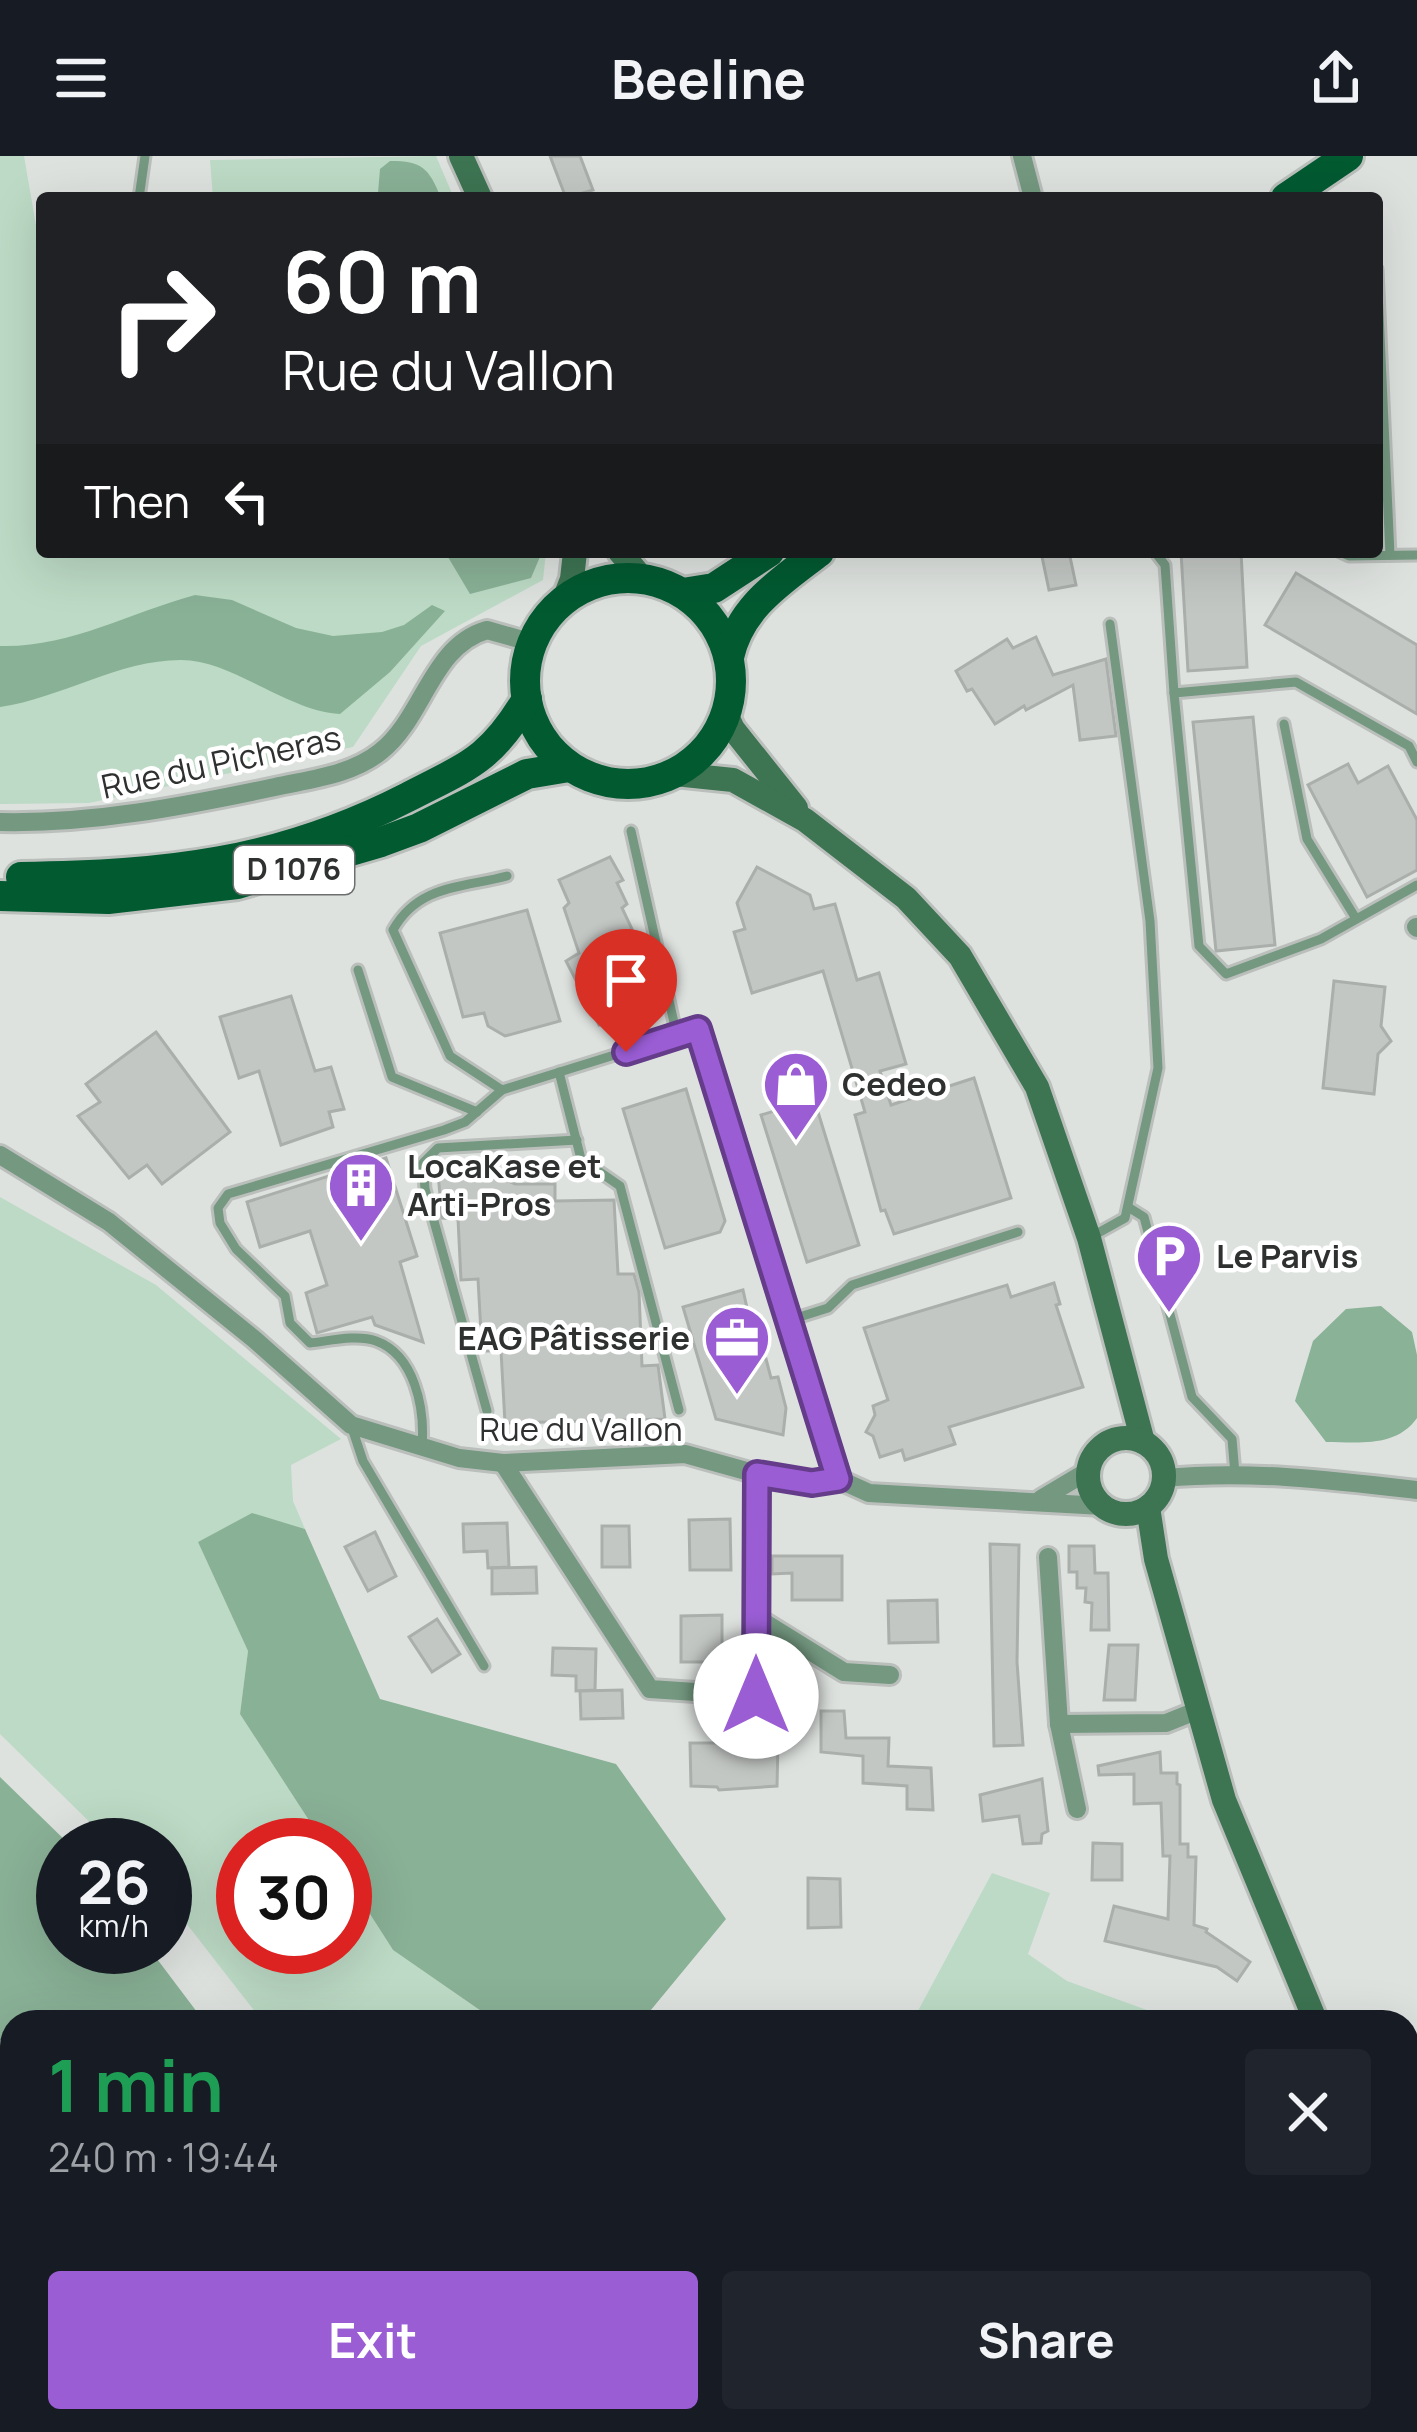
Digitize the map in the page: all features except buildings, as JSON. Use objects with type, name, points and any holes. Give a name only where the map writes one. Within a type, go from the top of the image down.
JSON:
[{"type":"main road","points":[[461,156],[477,192]]},
{"type":"main road","points":[[1295,192],[1348,156]]},
{"type":"main road","points":[[563,602],[574,558]]},
{"type":"main road","points":[[625,558],[643,579]]},
{"type":"main road","points":[[683,593],[714,588],[761,558]]},
{"type":"main road","points":[[675,774],[706,749],[726,714],[733,636],[755,603],[811,558]]},
{"type":"main road","points":[[729,657],[704,610],[683,593],[643,579],[614,579],[587,586],[545,620],[532,643],[525,671],[527,700],[542,737],[569,767],[603,782],[640,784],[675,774],[733,780],[805,820],[906,898],[960,956],[1037,1087],[1089,1238],[1143,1442],[1159,1457],[1162,1489],[1148,1507],[1126,1514],[1109,1509]]},
{"type":"main road","name":"D 1076","points":[[0,878],[179,871],[288,847],[389,806],[478,760],[500,742],[527,700]]},
{"type":"main road","points":[[726,714],[805,820]]},
{"type":"main road","name":"D 1076","points":[[0,896],[108,899],[237,884],[328,861],[419,828],[527,774],[569,767]]},
{"type":"main road","points":[[1107,1443],[1127,1376]]},
{"type":"main road","points":[[1143,1442],[1118,1438],[1107,1443],[1091,1460],[1088,1471],[1094,1497],[1156,1558]]},
{"type":"main road","points":[[1148,1507],[1156,1558],[1224,1800],[1311,2010]]},
{"type":"street","points":[[1022,156],[1031,192]]},
{"type":"street","name":"Rue du Picheras","points":[[0,822],[131,814],[342,772],[380,752],[399,734],[456,644],[487,630],[532,643]]},
{"type":"street","name":"Rue du Vallon","points":[[0,1154],[109,1222],[351,1425],[459,1458],[503,1463],[685,1454],[812,1483],[838,1479],[869,1493],[1109,1509]]},
{"type":"street","points":[[503,1463],[650,1690],[756,1696],[757,1474]]},
{"type":"street","points":[[1038,1501],[1088,1471]]},
{"type":"street","points":[[1164,1478],[1292,1476],[1417,1490]]},
{"type":"street","points":[[1048,1558],[1059,1724],[1077,1809]]},
{"type":"street","points":[[757,1618],[844,1672],[890,1676]]},
{"type":"street","points":[[1059,1724],[1166,1723],[1196,1711]]},
{"type":"lane","points":[[140,192],[145,156]]},
{"type":"lane","points":[[1383,401],[1390,555]]},
{"type":"lane","points":[[1383,555],[1417,555]]},
{"type":"lane","points":[[1160,558],[1165,565],[1199,946],[1226,974],[1321,939],[1417,885]]},
{"type":"lane","points":[[1089,1238],[1117,1226],[1128,1207],[1158,1068],[1150,921],[1110,624]]},
{"type":"lane","points":[[1174,693],[1297,682],[1409,746],[1417,761]]},
{"type":"lane","points":[[1284,724],[1307,839],[1355,917]]},
{"type":"lane","points":[[631,831],[677,1036]]},
{"type":"lane","points":[[502,1090],[450,1056],[394,930],[405,908],[429,892],[507,876]]},
{"type":"lane","points":[[358,970],[392,1077],[477,1112]]},
{"type":"lane","points":[[422,1447],[424,1416],[398,1352],[372,1339],[310,1343],[290,1322],[285,1296],[236,1250],[220,1223],[218,1208],[228,1195],[445,1130],[477,1112],[502,1090],[698,1029],[838,1479]]},
{"type":"lane","points":[[560,1072],[581,1159],[620,1186],[679,1410]]},
{"type":"lane","points":[[487,1411],[425,1190],[423,1163],[438,1148],[577,1140]]},
{"type":"lane","points":[[1128,1207],[1144,1217],[1192,1397],[1232,1439],[1235,1474]]},
{"type":"lane","points":[[790,1320],[828,1308],[852,1285],[1018,1232]]},
{"type":"lane","points":[[351,1425],[363,1461],[484,1666]]},
{"type":"shaded area","points":[[0,156],[24,156],[36,225],[36,558],[545,558],[543,580],[421,646],[353,747],[89,803],[0,804]]},
{"type":"shaded area","points":[[436,156],[451,192],[213,192],[210,160]]},
{"type":"shaded area","points":[[390,161],[423,168],[438,192],[378,192],[380,169]]},
{"type":"shaded area","points":[[449,558],[539,558],[531,578],[470,594]]},
{"type":"shaded area","points":[[195,595],[232,600],[296,628],[333,636],[382,632],[404,625],[432,605],[445,611],[390,672],[340,714],[300,704],[220,668],[181,660],[135,666],[0,707],[0,646],[75,635]]},
{"type":"shaded area","points":[[0,1197],[156,1285],[341,1439],[291,1465],[293,1501],[305,1529],[252,1514],[198,1542],[248,1651],[240,1714],[307,1818],[216,1818],[216,1962],[192,1931],[192,1818],[86,1818],[0,1734]]},
{"type":"shaded area","points":[[1381,1306],[1412,1332],[1417,1355],[1417,1418],[1387,1439],[1326,1442],[1295,1401],[1313,1341],[1346,1309]]},
{"type":"shaded area","points":[[252,1513],[305,1529],[380,1699],[616,1764],[726,1919],[651,2010],[480,2010],[393,1950],[372,1917],[372,1818],[307,1818],[240,1714],[248,1651],[198,1542]]},
{"type":"shaded area","points":[[0,1777],[42,1818],[36,1818],[36,1974],[168,1974],[195,2010],[0,2010]]},
{"type":"shaded area","points":[[992,1873],[1050,1893],[1028,1954],[1067,1981],[1147,2010],[918,2010]]},
{"type":"shaded area","points":[[372,1917],[393,1950],[480,2010],[254,2010],[226,1974],[372,1974]]},
{"type":"place","name":"Cedeo","points":[[796,1143]]},
{"type":"place","name":"LocaKase et Arti-Pros","points":[[361,1244]]},
{"type":"place","name":"Le Parvis","points":[[1169,1315]]},
{"type":"place","name":"EAG Pâtisserie","points":[[737,1397]]},
{"type":"route","points":[[626,1052],[698,1029],[838,1479],[812,1483],[757,1474],[756,1696]]}]
